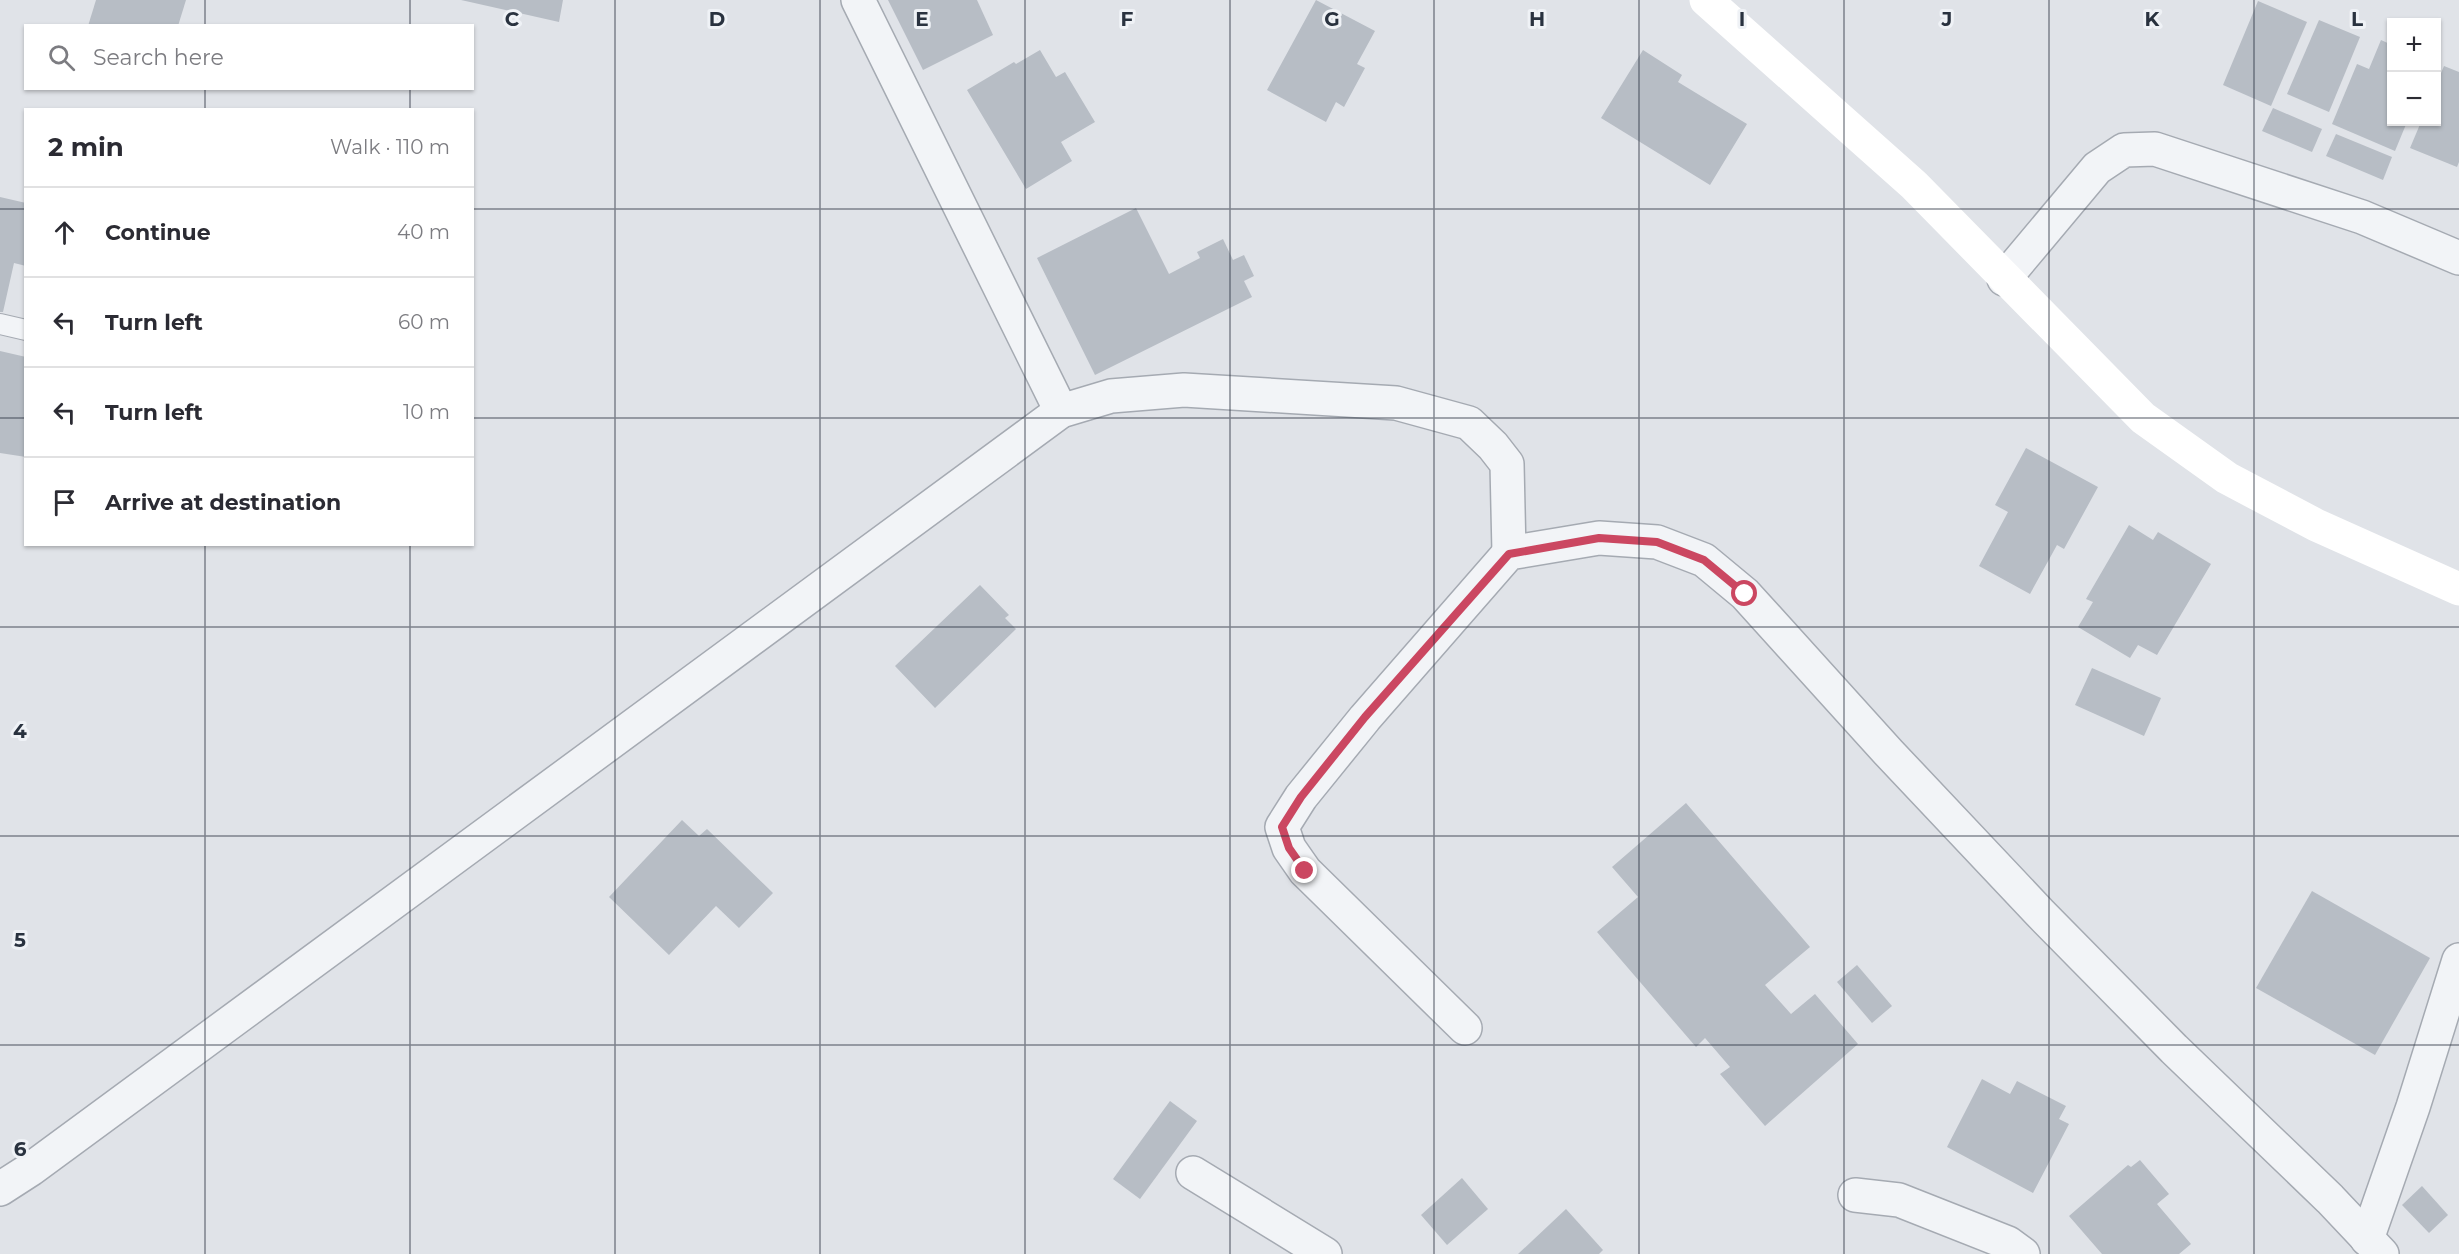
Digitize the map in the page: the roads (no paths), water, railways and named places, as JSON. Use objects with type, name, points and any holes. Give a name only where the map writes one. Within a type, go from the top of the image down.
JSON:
[{"type":"street","points":[[858,0],[1061,411]]},
{"type":"street","points":[[1706,0],[1914,185],[2143,418],[2227,478],[2316,525],[2459,589]]},
{"type":"street","points":[[2004,279],[2097,168],[2124,150],[2155,149],[2361,217],[2459,258]]},
{"type":"street","points":[[0,1189],[31,1169],[1061,411],[1111,396],[1184,390],[1396,403],[1469,423],[1493,446],[1507,464],[1509,554]]},
{"type":"street","points":[[1465,1028],[1305,871],[1289,848],[1282,827],[1301,797],[1365,717],[1509,554],[1599,538],[1657,542],[1704,560],[1745,594],[1888,753],[2040,913],[2174,1048],[2330,1199],[2374,1246],[2449,1030],[2459,960]]},
{"type":"street","points":[[1193,1173],[1325,1254]]},
{"type":"street","points":[[1855,1195],[1899,1200],[2008,1243],[2023,1254]]},
{"type":"lane","points":[[0,324],[24,330]]}]
